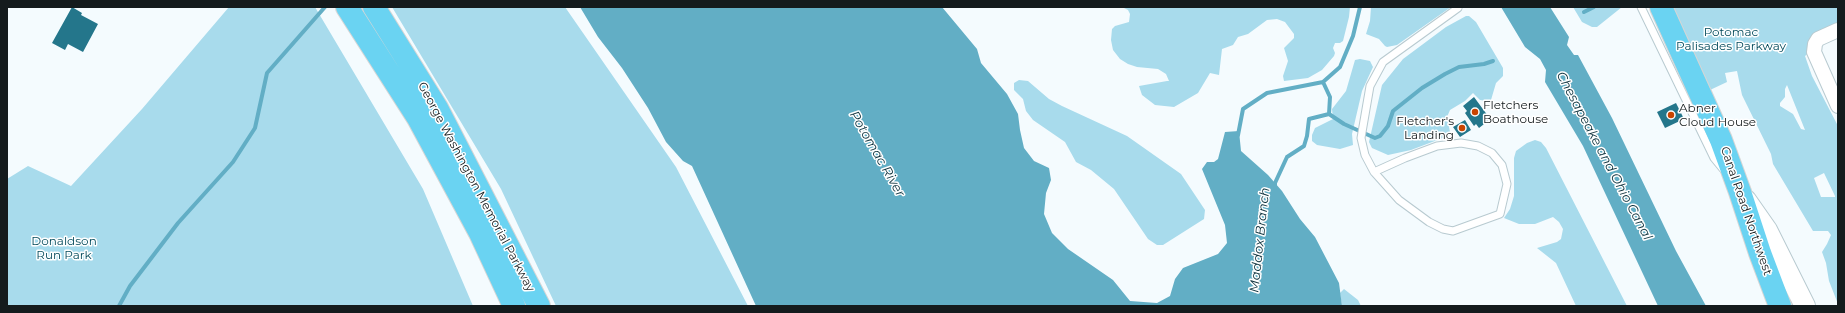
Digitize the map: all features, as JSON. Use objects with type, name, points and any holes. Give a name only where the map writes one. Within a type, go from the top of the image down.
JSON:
[{"type":"highway","name":"George Washington Memorial Parkway","points":[[347,7],[428,113],[480,233],[514,306]]},
{"type":"highway","name":"George Washington Memorial Parkway","points":[[374,7],[428,113],[539,306]]},
{"type":"highway","name":"Canal Road Northwest","points":[[1661,7],[1721,140],[1780,306]]},
{"type":"main road","points":[[1740,192],[1767,230],[1804,306]]},
{"type":"street","points":[[1838,30],[1823,36],[1815,44],[1816,56],[1838,106]]},
{"type":"lane","points":[[1641,7],[1714,158],[1740,192]]},
{"type":"lane","points":[[1374,172],[1437,146],[1460,144],[1478,146],[1492,153],[1502,165],[1507,184],[1500,214],[1453,231],[1443,229],[1430,222],[1400,200],[1374,172],[1366,155],[1361,138],[1370,86],[1383,62],[1458,8]]},
{"type":"green space","name":"Donaldson Run Park","points":[[229,7],[315,7],[423,189],[473,306],[7,306],[7,179],[28,166],[71,186],[142,109]]},
{"type":"green space","points":[[392,7],[565,7],[676,167],[748,306],[556,306],[501,189]]},
{"type":"green space","points":[[1122,7],[1350,7],[1343,41],[1340,43],[1335,43],[1333,48],[1335,53],[1334,56],[1322,70],[1308,78],[1284,81],[1283,76],[1288,61],[1284,48],[1294,38],[1294,34],[1285,22],[1277,19],[1267,20],[1248,34],[1238,37],[1233,45],[1222,49],[1219,75],[1210,73],[1198,93],[1174,107],[1155,105],[1142,95],[1139,86],[1169,81],[1166,74],[1158,69],[1137,67],[1128,64],[1120,59],[1113,50],[1111,40],[1112,29],[1115,26],[1129,22],[1130,14],[1128,10]]},
{"type":"green space","points":[[1371,7],[1451,7],[1397,45],[1387,47],[1379,39],[1366,34],[1370,21]]},
{"type":"green space","points":[[1573,7],[1622,7],[1597,27],[1592,27],[1582,22]]},
{"type":"green space","name":"Potomac Palisades Parkway","points":[[1670,7],[1838,7],[1838,31],[1830,35],[1805,56],[1812,76],[1838,126],[1838,304],[1829,281],[1826,263],[1822,252],[1831,235],[1828,231],[1813,231],[1773,164],[1771,154],[1742,95],[1737,71],[1725,73],[1727,82],[1710,90]],"holes":[[[1787,85],[1805,130],[1801,129],[1793,114],[1780,106],[1780,103],[1785,97],[1785,89]],[[1824,173],[1835,196],[1835,197],[1821,197],[1814,178]]]},
{"type":"green space","points":[[1466,16],[1469,16],[1476,22],[1503,68],[1503,76],[1496,83],[1491,100],[1480,100],[1473,93],[1465,101],[1450,110],[1447,117],[1450,132],[1448,136],[1411,150],[1388,155],[1372,148],[1369,142],[1382,85],[1403,59],[1446,27]]},
{"type":"green space","points":[[1360,59],[1370,61],[1373,67],[1362,91],[1352,134],[1353,145],[1340,149],[1317,145],[1312,141],[1312,135],[1315,128],[1333,119],[1332,109],[1346,91],[1355,60]]},
{"type":"green space","points":[[1019,80],[1028,81],[1049,99],[1062,106],[1127,136],[1181,174],[1205,210],[1204,219],[1163,245],[1157,245],[1148,239],[1114,189],[1091,170],[1076,162],[1065,142],[1033,120],[1026,111],[1023,99],[1014,90],[1014,83]]},
{"type":"green space","points":[[1535,140],[1541,142],[1546,148],[1627,306],[1576,306],[1556,263],[1537,248],[1557,242],[1561,239],[1563,229],[1559,222],[1553,217],[1535,224],[1519,224],[1504,218],[1510,209],[1514,196],[1514,158],[1516,151],[1527,143]]},
{"type":"green space","points":[[1344,289],[1358,300],[1361,306],[1342,306],[1340,293]]},
{"type":"water","name":"Potomac River","points":[[580,7],[942,7],[977,49],[981,63],[1007,94],[1018,114],[1024,148],[1034,161],[1049,168],[1051,180],[1046,193],[1044,214],[1052,233],[1068,249],[1113,280],[1130,301],[1157,303],[1170,296],[1175,279],[1183,268],[1218,254],[1227,243],[1225,225],[1202,169],[1207,162],[1214,162],[1218,159],[1225,132],[1239,131],[1241,151],[1268,175],[1282,191],[1300,219],[1315,237],[1339,283],[1342,306],[756,306],[692,166],[683,161],[666,142],[648,108],[622,68],[598,37]]},
{"type":"water","name":"Chesapeake and Ohio Canal","points":[[1501,7],[1550,7],[1569,37],[1567,45],[1574,55],[1578,55],[1612,118],[1676,251],[1706,306],[1658,306],[1583,146],[1545,82],[1546,70],[1540,59],[1525,47]]},
{"type":"building","points":[[72,7],[82,13],[81,15],[98,24],[83,52],[68,44],[65,50],[52,43]]},
{"type":"building","name":"Fletchers Boathouse","points":[[1474,97],[1488,116],[1485,118],[1488,121],[1479,128],[1476,124],[1474,126],[1465,113],[1467,111],[1463,106]]},
{"type":"building","name":"Abner Cloud House","points":[[1676,103],[1684,119],[1665,128],[1657,112]]},
{"type":"building","name":"Fletcher's Landing","points":[[1465,120],[1471,130],[1460,137],[1453,127]]},
{"type":"waterway","points":[[119,306],[130,286],[178,223],[233,162],[255,128],[267,73],[325,7]]},
{"type":"waterway","points":[[1238,135],[1243,109],[1267,93],[1323,82],[1340,67],[1353,36],[1360,7]]},
{"type":"waterway","name":"Maddox Branch","points":[[1584,12],[1594,7]]},
{"type":"waterway","name":"Maddox Branch","points":[[1275,188],[1275,183],[1287,157],[1304,146],[1309,119],[1329,114],[1344,124],[1375,138],[1380,136],[1388,126],[1393,111],[1422,88],[1459,67],[1484,64],[1493,61]]},
{"type":"waterway","points":[[1323,82],[1330,97],[1329,114]]},
{"type":"place","name":"Fletchers Boathouse","points":[[1475,112]]},
{"type":"place","name":"Abner Cloud House","points":[[1671,115]]},
{"type":"place","name":"Fletcher's Landing","points":[[1462,128]]}]
